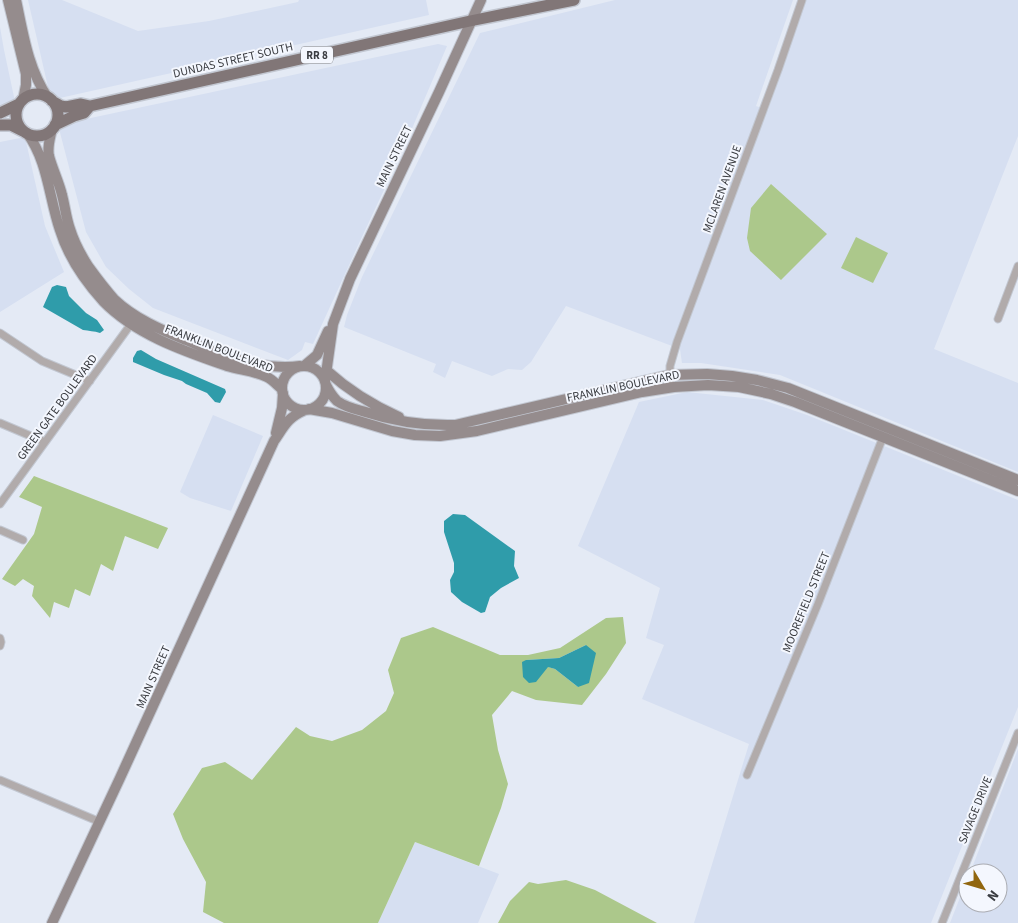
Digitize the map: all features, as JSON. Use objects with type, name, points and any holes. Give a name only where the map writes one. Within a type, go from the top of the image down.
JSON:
[{"type":"main road","points":[[8,0],[26,74],[26,86],[16,112],[18,124],[25,132]]},
{"type":"main road","points":[[0,125],[12,125],[31,135],[40,135],[53,127],[57,115],[55,105],[40,85],[34,70],[25,42],[16,0]]},
{"type":"main road","name":"MAIN STREET","points":[[326,379],[333,324],[350,279],[481,0]]},
{"type":"main road","name":"RR 8","points":[[470,21],[535,4],[574,0]]},
{"type":"main road","name":"DUNDAS STREET SOUTH","points":[[50,99],[66,107],[81,104],[90,106],[470,21]]},
{"type":"main road","points":[[0,113],[32,95],[38,94],[50,99]]},
{"type":"main road","name":"DUNDAS STREET SOUTH","points":[[53,127],[84,113],[90,106]]},
{"type":"main road","name":"FRANKLIN BOULEVARD","points":[[53,127],[49,142],[49,156],[63,198],[70,228],[88,266],[115,299],[154,326],[214,352],[245,362],[289,368],[302,366]]},
{"type":"main road","name":"FRANKLIN BOULEVARD","points":[[25,132],[38,152],[60,231],[72,258],[101,298],[132,324],[147,333],[193,354],[269,378],[282,391]]},
{"type":"main road","name":"MAIN STREET","points":[[302,366],[317,354],[327,332],[333,324]]},
{"type":"main road","points":[[326,379],[326,390],[322,401],[307,410],[289,404],[282,391],[285,377],[289,372],[302,366],[312,368],[326,379],[378,408],[413,423]]},
{"type":"main road","name":"FRANKLIN BOULEVARD","points":[[326,379],[332,394],[338,401],[344,404],[387,419],[438,425],[455,424],[669,375],[707,374],[732,376],[788,388],[1018,480]]},
{"type":"main road","name":"FRANKLIN BOULEVARD","points":[[307,410],[332,413],[392,432],[440,436],[477,432],[633,394],[670,387],[708,385],[738,388],[772,394],[795,402],[1018,491]]},
{"type":"main road","name":"MAIN STREET","points":[[274,441],[282,408],[282,391]]},
{"type":"main road","name":"MAIN STREET","points":[[52,923],[274,441],[292,416],[307,410]]},
{"type":"street","name":"MCLAREN AVENUE","points":[[670,387],[670,366],[677,342],[773,84],[802,0]]},
{"type":"street","points":[[998,319],[1018,266]]},
{"type":"street","name":"GREEN GATE BOULEVARD","points":[[0,504],[132,324]]},
{"type":"street","points":[[0,333],[42,361],[90,381]]},
{"type":"street","points":[[0,423],[45,442]]},
{"type":"street","name":"MOOREFIELD STREET","points":[[747,775],[884,437]]},
{"type":"street","points":[[0,530],[23,540]]},
{"type":"street","points":[[0,638],[0,646]]},
{"type":"street","name":"SAVAGE DRIVE","points":[[942,923],[1018,733]]},
{"type":"street","points":[[0,780],[100,822]]},
{"type":"shaded area","points":[[28,0],[62,0],[138,31],[209,21],[298,2],[299,0],[426,0],[429,15],[51,100]]},
{"type":"shaded area","points":[[615,0],[793,0],[756,106],[768,110],[806,0],[1018,0],[1018,136],[934,349],[1018,383],[1018,472],[780,375],[701,363],[682,363],[680,349],[566,306],[531,362],[522,370],[508,369],[492,376],[452,361],[445,378],[433,372],[436,364],[344,327],[362,277],[480,33]]},
{"type":"shaded area","points":[[0,27],[17,111],[0,115]]},
{"type":"shaded area","points":[[438,44],[447,46],[405,145],[313,344],[305,342],[302,350],[288,360],[153,308],[106,267],[86,232],[58,125]]},
{"type":"shaded area","points":[[25,137],[45,226],[64,272],[0,312],[0,142]]},
{"type":"shaded area","points":[[687,392],[763,400],[807,415],[1018,500],[1018,707],[931,923],[694,923],[749,744],[642,699],[664,645],[646,638],[660,588],[578,546],[639,402]]},
{"type":"shaded area","points":[[213,415],[263,436],[231,511],[190,498],[180,492]]},
{"type":"shaded area","points":[[1018,749],[1018,923],[950,923],[958,903],[958,913],[1008,913],[1008,863],[974,863]]},
{"type":"shaded area","points":[[415,842],[499,874],[478,923],[378,923]]},
{"type":"green space","points":[[771,184],[827,234],[781,280],[750,251],[747,238],[751,208]]},
{"type":"green space","points":[[856,237],[888,253],[873,283],[841,268]]},
{"type":"green space","points":[[34,476],[168,528],[158,549],[125,536],[113,571],[101,564],[90,596],[75,589],[69,608],[54,602],[50,618],[32,596],[34,586],[23,579],[15,586],[2,579],[34,534],[42,507],[19,497]]},
{"type":"green space","points":[[623,617],[626,643],[606,674],[582,705],[536,700],[512,691],[492,715],[498,750],[508,784],[479,866],[415,842],[378,923],[224,923],[203,912],[206,882],[183,839],[173,814],[202,768],[225,762],[252,780],[296,727],[310,736],[332,741],[362,730],[386,711],[394,693],[388,670],[401,638],[433,627],[500,655],[528,655],[560,648],[606,618]],"holes":[[[586,645],[578,687],[555,669],[526,660],[559,658]]]},
{"type":"green space","points":[[566,880],[595,890],[657,923],[498,923],[510,901],[529,882],[538,884]]},
{"type":"water","points":[[57,285],[66,287],[69,296],[86,313],[97,320],[104,330],[100,333],[83,330],[43,307],[52,287]]},
{"type":"water","points":[[141,350],[156,359],[225,389],[226,392],[220,403],[215,402],[207,393],[182,381],[133,362],[137,351]]},
{"type":"water","points":[[453,514],[465,515],[515,551],[514,566],[519,578],[490,597],[485,612],[481,613],[462,602],[451,592],[450,580],[454,572],[454,563],[444,532],[444,521]]},
{"type":"water","points":[[586,645],[596,653],[589,683],[578,687],[555,669],[548,667],[536,682],[529,683],[523,677],[522,662],[526,660],[559,658]]}]
